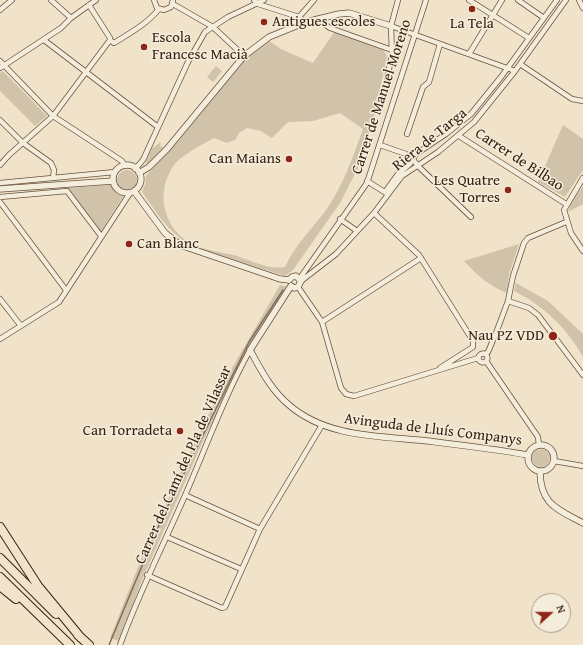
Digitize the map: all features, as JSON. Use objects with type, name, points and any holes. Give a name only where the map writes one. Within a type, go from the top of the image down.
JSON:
[{"type":"highway","points":[[0,527],[38,586],[81,638]]},
{"type":"highway","points":[[0,558],[89,645]]},
{"type":"highway","points":[[0,577],[33,611],[70,645]]},
{"type":"highway","points":[[0,586],[33,611]]},
{"type":"street","points":[[0,10],[12,0]]},
{"type":"street","points":[[51,0],[71,18]]},
{"type":"street","points":[[0,68],[61,28],[71,18],[96,0]]},
{"type":"street","points":[[154,0],[159,9],[168,10],[173,2],[213,27],[244,56]]},
{"type":"street","points":[[0,339],[59,302],[101,236],[139,184],[137,171],[188,62],[205,32],[228,17],[256,2],[264,0]]},
{"type":"street","points":[[298,17],[314,0]]},
{"type":"street","points":[[387,78],[392,50],[391,26],[398,0]]},
{"type":"street","name":"Carrer de Manuel Moreno","points":[[301,279],[367,181],[380,145],[426,0]]},
{"type":"street","points":[[469,0],[529,38]]},
{"type":"street","points":[[518,0],[544,18]]},
{"type":"street","points":[[367,181],[386,194],[398,174],[410,164],[412,158],[420,150],[446,134],[471,114],[501,77],[557,0]]},
{"type":"street","name":"Riera de Targa","points":[[301,279],[336,254],[374,214],[386,194],[402,176],[459,136],[486,108],[515,71],[566,0]]},
{"type":"street","points":[[579,0],[583,8]]},
{"type":"street","points":[[469,54],[500,1]]},
{"type":"street","points":[[256,2],[298,17],[304,23]]},
{"type":"street","points":[[89,5],[110,40],[114,43],[144,25],[159,9]]},
{"type":"street","points":[[0,61],[54,116],[122,161],[124,166],[137,171],[149,167],[167,149],[244,56],[268,37],[317,19],[350,13],[391,26],[515,71]]},
{"type":"street","points":[[317,19],[330,28],[392,50]]},
{"type":"street","points":[[44,40],[158,127]]},
{"type":"street","points":[[0,165],[54,116],[110,40]]},
{"type":"street","points":[[407,134],[423,87],[429,82],[440,44]]},
{"type":"street","points":[[520,64],[572,99],[583,101]]},
{"type":"street","points":[[0,120],[23,143],[51,163],[54,170],[53,178]]},
{"type":"street","name":"Carrer de Bilbao","points":[[459,136],[566,204]]},
{"type":"street","points":[[380,145],[412,158],[418,166],[471,217]]},
{"type":"street","points":[[0,183],[115,172],[124,166]]},
{"type":"street","points":[[115,172],[113,181],[117,189],[125,193],[132,192]]},
{"type":"street","points":[[583,178],[566,204],[564,210],[566,222],[573,237],[583,251]]},
{"type":"street","points":[[0,189],[113,181]]},
{"type":"street","points":[[0,197],[67,191],[101,236]]},
{"type":"street","points":[[132,192],[165,233],[180,245],[280,279],[298,287],[322,322],[341,388],[346,394],[354,396],[478,358],[480,355],[488,352],[508,301],[513,276],[526,241],[538,232],[566,222]]},
{"type":"street","points":[[0,202],[66,290]]},
{"type":"street","points":[[374,214],[421,258],[473,341],[473,347],[436,371]]},
{"type":"street","points":[[340,219],[357,231]]},
{"type":"street","points":[[322,322],[421,258]]},
{"type":"street","points":[[250,350],[294,276],[301,279],[298,287]]},
{"type":"street","points":[[0,299],[21,326]]},
{"type":"street","points":[[508,301],[529,308],[538,315],[583,375]]},
{"type":"street","name":"Avinguda de Lluís Companys","points":[[250,350],[266,378],[281,397],[296,411],[322,425],[348,432],[494,449],[528,455]]},
{"type":"street","name":"Carrer del Camí del Pla de Vilassar","points":[[120,645],[147,575],[167,537],[236,377],[250,350]]},
{"type":"street","points":[[485,354],[487,357],[486,361],[535,431],[538,437],[539,445]]},
{"type":"street","points":[[478,358],[482,363],[486,361]]},
{"type":"street","points":[[147,575],[222,608],[225,607],[260,530],[322,425]]},
{"type":"street","points":[[539,445],[543,445],[551,449],[554,460],[549,468],[540,471],[530,466],[528,455],[534,446],[539,445]]},
{"type":"street","points":[[554,460],[583,466]]},
{"type":"street","points":[[540,471],[542,490],[548,501],[583,523]]},
{"type":"street","points":[[185,495],[260,530]]},
{"type":"street","points":[[167,537],[241,569]]},
{"type":"shaded area","points":[[335,31],[382,48],[387,56],[376,109],[361,162],[340,203],[293,270],[285,276],[191,246],[183,241],[158,215],[142,192],[145,185],[146,176],[183,135],[247,57],[268,40],[281,49],[313,63]],"holes":[[[340,113],[363,129],[338,191],[326,210],[294,251],[285,267],[279,268],[267,266],[237,256],[195,246],[180,236],[168,218],[164,207],[164,196],[165,185],[169,174],[175,164],[182,157],[214,138],[227,143],[235,140],[239,133],[247,128],[261,131],[272,138],[288,122],[313,121]]]},
{"type":"shaded area","points":[[216,66],[222,71],[213,82],[207,77]]},
{"type":"shaded area","points":[[3,71],[47,116],[35,126],[0,91],[0,73]]},
{"type":"shaded area","points":[[563,125],[583,139],[583,170],[565,197],[538,182]]},
{"type":"shaded area","points":[[161,142],[160,146],[164,148],[149,165],[146,162],[152,148]]},
{"type":"shaded area","points":[[127,170],[134,173],[137,180],[134,187],[127,190],[120,187],[117,180],[120,173]]},
{"type":"shaded area","points":[[110,185],[116,192],[124,195],[100,233],[68,188]]},
{"type":"shaded area","points":[[583,186],[583,204],[568,212],[571,204]]},
{"type":"shaded area","points":[[519,244],[509,274],[507,293],[484,280],[464,261]]},
{"type":"shaded area","points":[[516,283],[548,301],[583,334],[583,357],[570,336],[553,318],[535,303],[514,291]]},
{"type":"shaded area","points":[[280,285],[288,287],[249,348],[203,441],[142,580],[119,641],[110,638],[142,557],[180,473],[228,375]]},
{"type":"shaded area","points":[[537,449],[545,449],[550,454],[548,465],[545,467],[537,467],[532,462],[532,454]]},
{"type":"waterway","points":[[109,645],[162,518],[249,342],[283,290]]},
{"type":"place","name":"La Tela","points":[[472,9]]},
{"type":"place","name":"Antigues escoles","points":[[264,22]]},
{"type":"place","name":"Escola Francesc Macià","points":[[144,47]]},
{"type":"place","name":"Can Maians","points":[[289,159]]},
{"type":"place","name":"Les Quatre Torres","points":[[508,190]]},
{"type":"place","name":"Can Blanc","points":[[129,244]]},
{"type":"place","name":"Nau PZ VDD","points":[[553,336]]},
{"type":"place","name":"Can Torradeta","points":[[180,431]]}]
